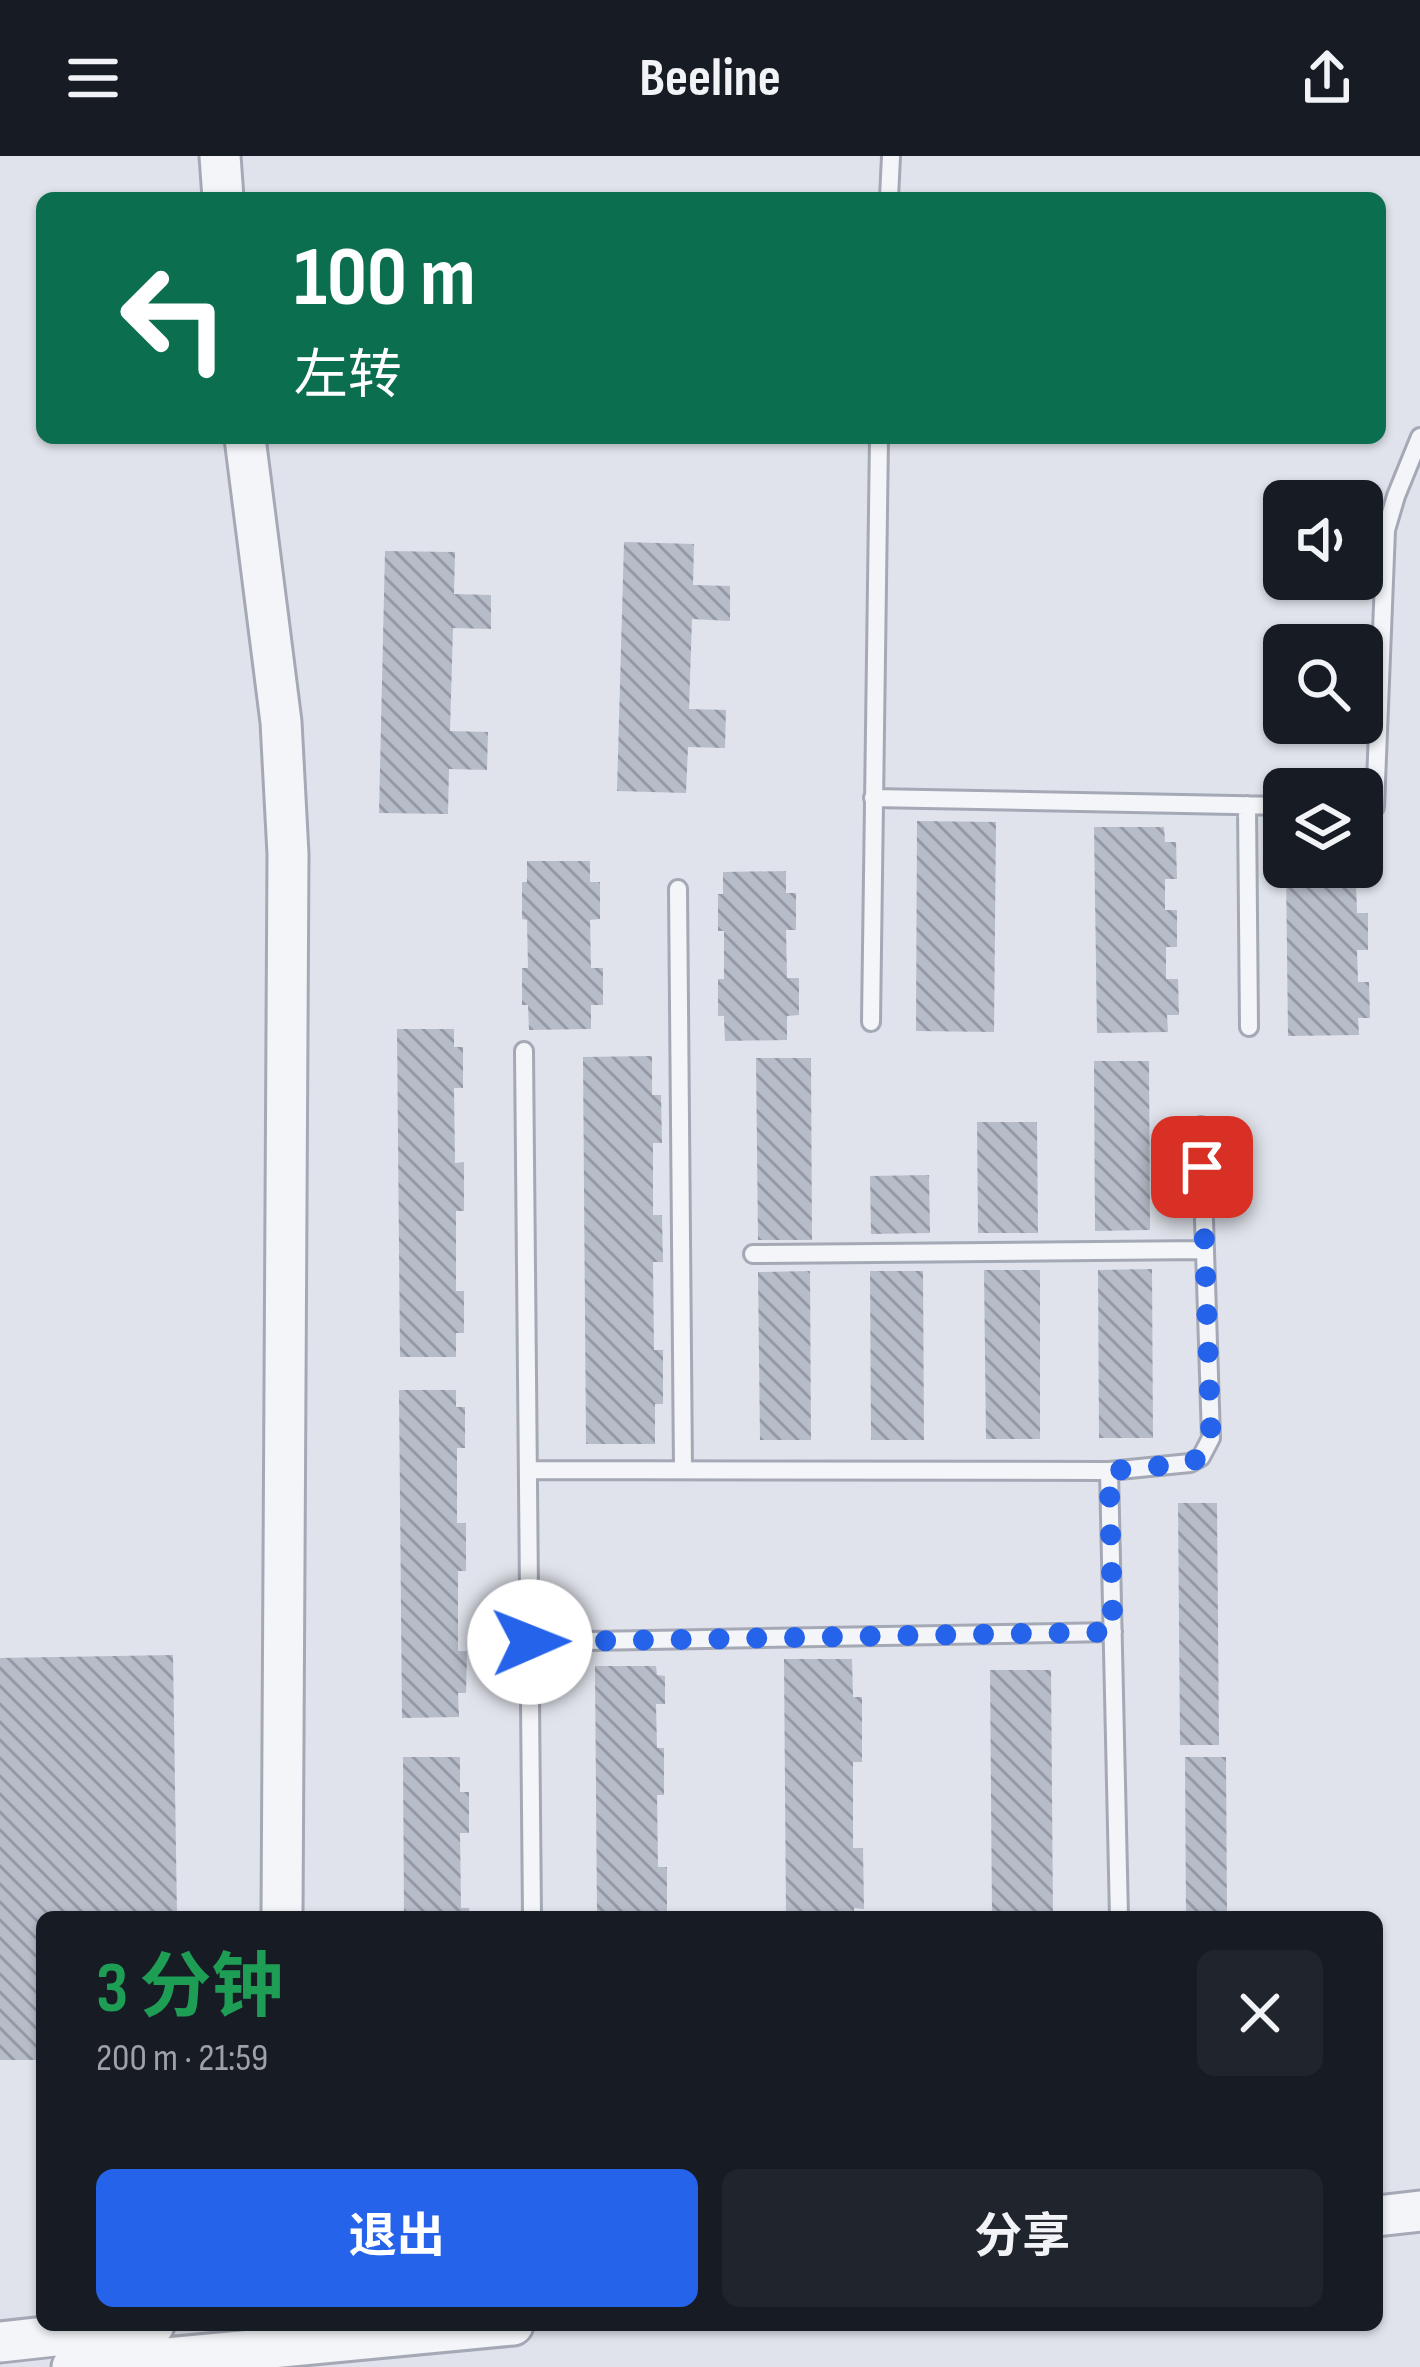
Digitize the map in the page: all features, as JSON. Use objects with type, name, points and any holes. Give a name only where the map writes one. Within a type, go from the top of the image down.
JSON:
[{"type":"street","points":[[220,156],[223,192]]},
{"type":"street","points":[[245,444],[281,722],[288,854],[282,1911]]},
{"type":"street","points":[[1383,2215],[1420,2211]]},
{"type":"street","points":[[1383,2240],[1420,2237]]},
{"type":"street","points":[[0,2342],[100,2331]]},
{"type":"street","points":[[71,2367],[280,2336],[386,2331]]},
{"type":"lane","points":[[889,192],[891,156]]},
{"type":"lane","points":[[1377,768],[1386,530],[1420,437]]},
{"type":"lane","points":[[871,1022],[879,444]]},
{"type":"lane","points":[[873,798],[1263,805]]},
{"type":"lane","points":[[1247,805],[1249,1027]]},
{"type":"lane","points":[[678,889],[683,1470]]},
{"type":"lane","points":[[524,1051],[532,1911]]},
{"type":"lane","points":[[528,1469],[1109,1471],[1190,1463],[1201,1456],[1211,1438],[1201,1126]]},
{"type":"lane","points":[[753,1254],[1205,1250]]},
{"type":"lane","points":[[1109,1471],[1119,1911]]},
{"type":"lane","points":[[530,1642],[1113,1632]]},
{"type":"building","points":[[624,542],[694,544],[693,585],[730,586],[730,621],[692,619],[689,709],[726,710],[725,748],[688,747],[686,793],[617,791]]},
{"type":"building","points":[[385,551],[455,552],[454,594],[491,595],[491,629],[453,628],[450,731],[488,732],[487,770],[449,769],[448,814],[379,813]]},
{"type":"building","points":[[917,821],[996,822],[994,1032],[916,1031]]},
{"type":"building","points":[[1094,827],[1164,827],[1165,842],[1176,842],[1177,879],[1165,879],[1165,910],[1177,910],[1177,947],[1166,947],[1166,979],[1178,979],[1179,1015],[1167,1015],[1168,1032],[1097,1033]]},
{"type":"building","points":[[527,861],[590,861],[590,882],[600,882],[600,919],[590,920],[591,968],[603,968],[603,1005],[591,1005],[591,1029],[529,1030],[528,1005],[522,1005],[522,968],[528,968],[527,920],[522,919]]},
{"type":"building","points":[[786,871],[786,893],[796,893],[796,930],[786,930],[787,978],[799,978],[799,1015],[787,1016],[787,1040],[725,1041],[724,1016],[718,1016],[718,979],[724,979],[724,931],[718,931],[723,872]]},
{"type":"building","points":[[1286,888],[1356,888],[1357,913],[1368,913],[1368,950],[1357,950],[1358,982],[1369,982],[1370,1018],[1358,1018],[1359,1035],[1288,1036]]},
{"type":"building","points":[[397,1029],[454,1029],[454,1047],[463,1047],[463,1088],[454,1088],[455,1163],[464,1162],[464,1211],[456,1211],[456,1291],[464,1291],[464,1333],[456,1333],[456,1357],[400,1357]]},
{"type":"building","points":[[652,1056],[652,1095],[661,1095],[662,1143],[653,1143],[653,1215],[662,1215],[663,1262],[653,1262],[654,1350],[663,1350],[663,1404],[655,1404],[655,1444],[586,1444],[583,1057]]},
{"type":"building","points":[[756,1058],[811,1058],[812,1240],[758,1240]]},
{"type":"building","points":[[1094,1061],[1149,1061],[1150,1230],[1095,1231]]},
{"type":"building","points":[[977,1122],[1037,1122],[1038,1233],[978,1233]]},
{"type":"building","points":[[929,1175],[930,1233],[871,1234],[870,1176]]},
{"type":"building","points":[[1152,1269],[1153,1438],[1099,1438],[1098,1270]]},
{"type":"building","points":[[984,1270],[1040,1270],[1040,1439],[986,1439]]},
{"type":"building","points":[[810,1271],[811,1440],[760,1440],[758,1272]]},
{"type":"building","points":[[870,1271],[923,1271],[924,1440],[871,1440]]},
{"type":"building","points":[[399,1390],[456,1390],[456,1407],[465,1407],[465,1448],[457,1448],[457,1523],[466,1523],[466,1571],[458,1571],[458,1651],[467,1651],[466,1693],[458,1693],[459,1717],[402,1718]]},
{"type":"building","points":[[1178,1503],[1217,1503],[1219,1745],[1180,1745]]},
{"type":"building","points":[[173,1655],[177,1911],[36,1911],[36,2060],[0,2060],[0,1658]]},
{"type":"building","points":[[784,1659],[852,1659],[853,1697],[862,1697],[862,1762],[853,1762],[853,1848],[863,1848],[864,1909],[786,1911]]},
{"type":"building","points":[[595,1666],[656,1666],[657,1675],[665,1676],[665,1704],[656,1704],[657,1748],[664,1748],[664,1795],[657,1795],[658,1867],[667,1867],[667,1911],[597,1911]]},
{"type":"building","points":[[990,1670],[1051,1670],[1053,1911],[992,1911]]},
{"type":"building","points":[[403,1757],[460,1757],[460,1792],[469,1792],[469,1833],[460,1833],[461,1908],[469,1911],[404,1911]]},
{"type":"building","points":[[1185,1757],[1226,1757],[1227,1911],[1186,1911]]},
{"type":"route","points":[[530,1642],[1113,1632],[1109,1471],[1190,1463],[1201,1456],[1211,1438],[1202,1167]]}]
